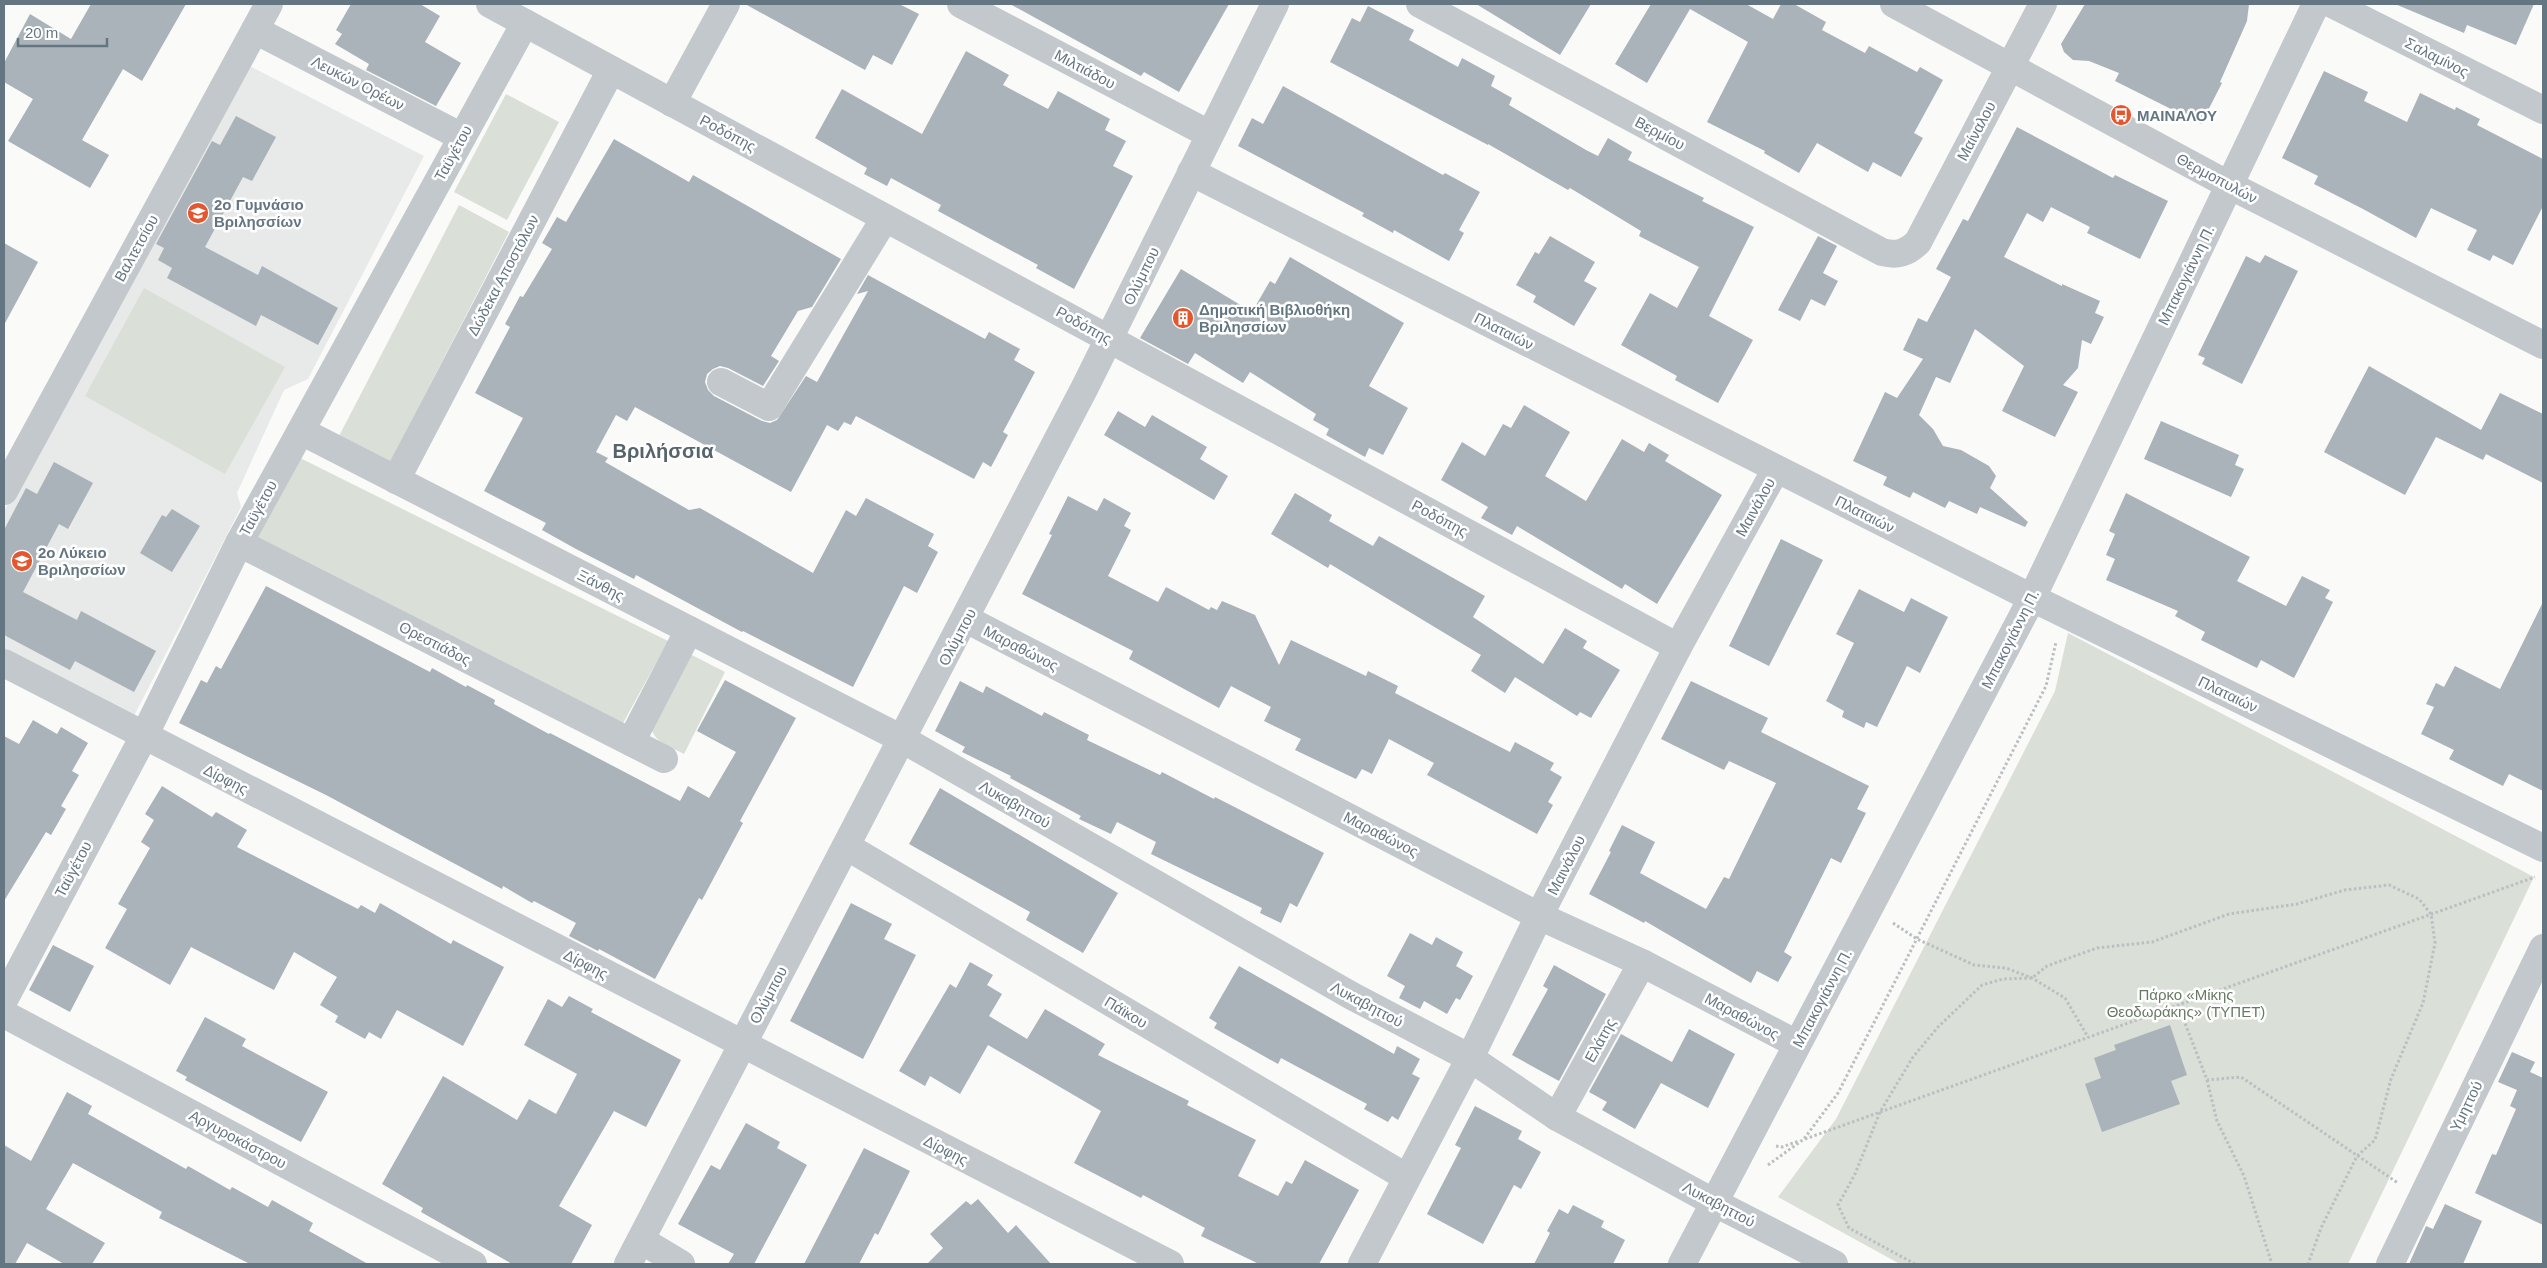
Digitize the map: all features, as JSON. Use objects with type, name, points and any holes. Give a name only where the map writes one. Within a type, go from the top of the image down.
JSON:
[{"type":"street","name":"Βαλτετσίου","points":[[4,491],[269,4]]},
{"type":"street","name":"Ροδόπης","points":[[492,4],[1678,647]]},
{"type":"street","points":[[672,103],[726,4]]},
{"type":"street","name":"Μιλτιάδου","points":[[961,4],[1209,134]]},
{"type":"street","name":"Ολύμπου","points":[[628,1264],[966,619],[1110,339],[1209,134],[1275,4]]},
{"type":"street","name":"Βερμίου","points":[[1420,4],[1882,252],[1892,255],[1903,253]]},
{"type":"street","name":"Θερμοπυλών","points":[[1894,4],[2229,185],[2543,345]]},
{"type":"street","name":"Μαίναλου","points":[[1903,253],[1918,242],[2043,4]]},
{"type":"street","name":"Μπακογιάννη Π.","points":[[1682,1264],[2032,598],[2316,4]]},
{"type":"street","name":"Σαλαμίνος","points":[[2332,4],[2543,110]]},
{"type":"street","name":"Ταϋγέτου","points":[[4,1000],[144,736],[239,543],[524,23]]},
{"type":"street","name":"Λευκών Ορέων","points":[[255,30],[462,137]]},
{"type":"street","name":"Δώδεκα Αποστόλων","points":[[396,480],[611,70]]},
{"type":"street","name":"Πλαταιών","points":[[1191,172],[2032,598],[2543,848]]},
{"type":"street","points":[[721,382],[769,407],[885,218]]},
{"type":"street","name":"Ξάνθης","points":[[301,431],[902,739]]},
{"type":"street","name":"Μαινάλου","points":[[1362,1264],[1470,1058],[1539,916],[1678,647],[1776,469]]},
{"type":"street","name":"Ορεστιάδος","points":[[239,543],[664,759]]},
{"type":"street","name":"Μαραθώνος","points":[[966,619],[1539,916],[1642,963],[1797,1044]]},
{"type":"street","points":[[631,742],[689,630]]},
{"type":"street","name":"Δίρφης","points":[[4,663],[1170,1264]]},
{"type":"street","name":"Λυκαβηττού","points":[[902,739],[1352,996],[1470,1058],[1557,1117],[1715,1203],[1834,1264]]},
{"type":"street","name":"Πάϊκου","points":[[846,846],[1406,1178]]},
{"type":"street","name":"Υμηττού","points":[[2390,1264],[2543,948]]},
{"type":"street","name":"Ελάτης","points":[[1557,1117],[1642,963]]},
{"type":"street","name":"Αργυροκάστρου","points":[[4,1014],[472,1264]]},
{"type":"street","points":[[641,1240],[681,1264]]},
{"type":"path","points":[[1749,1138],[1782,1147],[2543,875]]},
{"type":"path","points":[[1915,1264],[1850,1228],[1838,1204],[1855,1174],[1880,1112],[1913,1057],[1964,1000],[1982,985],[2003,979],[2032,978],[2047,966],[2096,948],[2152,942],[2229,914],[2297,904],[2345,890],[2388,885],[2419,899],[2431,914],[2435,943],[2423,1003],[2392,1079],[2376,1140],[2357,1156],[2321,1228],[2308,1264]]},
{"type":"path","points":[[1870,907],[1917,939],[1948,954],[1974,966],[2006,968],[2032,978],[2066,998],[2088,1038]]},
{"type":"path","points":[[2178,1005],[2207,1080],[2218,1121],[2244,1176],[2272,1264]]},
{"type":"path","points":[[2207,1080],[2241,1077],[2422,1198]]},
{"type":"shaded area","points":[[244,63],[424,156],[308,379],[284,390],[237,493],[241,507],[131,722],[4,651],[4,511],[126,289]]},
{"type":"green space","points":[[506,94],[559,122],[507,220],[454,192]]},
{"type":"green space","points":[[459,205],[509,232],[389,464],[338,438]]},
{"type":"green space","points":[[144,288],[285,367],[225,474],[85,396]]},
{"type":"green space","points":[[298,457],[668,641],[622,725],[253,539]]},
{"type":"green space","name":"Πάρκο «Μίκης Θεοδωράκης» (ΤΥΠΕΤ)","points":[[2068,633],[2534,877],[2348,1264],[1900,1264],[1778,1197],[1836,1119],[2055,691]]},
{"type":"green space","points":[[686,652],[725,672],[684,754],[658,740],[652,731],[651,725]]},
{"type":"building","points":[[91,4],[186,4],[142,81],[123,69],[82,140],[109,155],[90,188],[8,141],[33,99],[4,82],[4,63],[30,14],[71,39]]},
{"type":"building","points":[[351,4],[420,4],[440,16],[425,42],[461,63],[436,106],[366,70],[369,64],[335,44],[342,34],[336,30]]},
{"type":"building","points":[[745,4],[899,4],[919,14],[892,65],[873,55],[865,70]]},
{"type":"building","points":[[1010,4],[1229,4],[1179,92],[1144,72],[1141,76]]},
{"type":"building","points":[[1476,4],[1591,4],[1560,55]]},
{"type":"building","points":[[1651,4],[1746,4],[1773,19],[1781,4],[1794,4],[1826,22],[1822,30],[1865,53],[1869,46],[1917,72],[1920,67],[1943,80],[1914,133],[1923,138],[1901,177],[1873,162],[1868,172],[1817,143],[1799,173],[1764,153],[1765,151],[1707,122],[1748,42],[1690,9],[1647,83],[1615,64]]},
{"type":"building","points":[[2085,4],[2249,4],[2247,21],[2220,82],[2222,83],[2201,124],[2115,81],[2119,73],[2089,61],[2073,60],[2064,52],[2061,44]]},
{"type":"building","points":[[2395,4],[2534,4],[2516,45],[2467,25],[2464,33]]},
{"type":"building","points":[[1368,6],[1414,30],[1409,40],[1458,67],[1462,58],[1495,76],[1491,86],[1512,98],[1509,105],[1586,150],[1598,156],[1608,138],[1632,152],[1628,160],[1704,198],[1702,201],[1754,227],[1709,316],[1753,340],[1718,403],[1675,380],[1677,376],[1621,345],[1650,293],[1677,308],[1699,267],[1639,236],[1641,231],[1570,188],[1568,190],[1488,144],[1330,62],[1352,18],[1360,22]]},
{"type":"building","points":[[966,51],[1009,75],[1003,85],[1048,109],[1058,91],[1110,119],[1105,130],[1126,141],[1113,166],[1133,176],[1074,289],[1036,268],[1038,265],[938,211],[941,205],[891,178],[887,186],[864,174],[867,168],[815,138],[842,89],[922,134]]},
{"type":"building","points":[[2324,71],[2368,92],[2364,101],[2407,122],[2420,93],[2455,110],[2456,107],[2480,119],[2477,125],[2543,159],[2543,206],[2513,265],[2493,255],[2490,261],[2467,250],[2477,230],[2431,208],[2416,238],[2314,184],[2318,176],[2282,158]]},
{"type":"building","points":[[1283,86],[1443,175],[1445,173],[1480,192],[1459,230],[1464,233],[1449,261],[1394,230],[1393,233],[1362,216],[1364,213],[1238,146],[1252,118],[1263,124]]},
{"type":"building","name":"2ο Γυμνάσιο Βριλησσίων","points":[[236,116],[276,137],[252,181],[243,177],[205,247],[258,275],[262,266],[338,308],[318,345],[261,315],[256,326],[167,278],[172,268],[158,260],[164,248],[156,244],[212,141],[220,145]]},
{"type":"building","points":[[2017,127],[2113,178],[2115,175],[2168,201],[2140,259],[2087,233],[2090,227],[2051,207],[2043,222],[2027,213],[2004,257],[2062,286],[2062,284],[2100,301],[2095,313],[2104,317],[2091,344],[2082,340],[2078,368],[2063,385],[2078,392],[2055,437],[2002,411],[2024,366],[1975,329],[1950,383],[1936,377],[1919,415],[1933,429],[1943,446],[1961,450],[1989,466],[1996,476],[1990,488],[2028,522],[2025,527],[1980,507],[1977,514],[1949,501],[1945,508],[1913,492],[1910,498],[1883,485],[1887,477],[1853,461],[1885,392],[1897,398],[1923,359],[1903,350],[1918,318],[1927,322],[1951,277],[1936,269],[1963,219],[1968,221]]},
{"type":"building","points":[[614,139],[689,182],[693,175],[841,259],[812,307],[798,311],[771,356],[779,361],[763,386],[728,368],[720,366],[707,374],[705,382],[708,390],[714,396],[762,421],[770,423],[777,420],[806,376],[817,382],[868,291],[857,294],[868,275],[985,339],[989,332],[1020,349],[1014,360],[1035,372],[1003,432],[1008,435],[991,467],[983,462],[974,479],[856,416],[851,425],[844,422],[838,431],[827,425],[791,492],[635,407],[627,421],[616,415],[596,452],[608,458],[605,462],[689,510],[700,508],[813,573],[846,510],[856,516],[866,498],[934,534],[928,546],[938,552],[917,593],[904,586],[853,687],[742,632],[636,575],[634,579],[576,549],[542,530],[546,523],[484,491],[523,418],[475,393],[510,327],[505,324],[520,296],[523,297],[552,249],[542,243],[557,217],[566,222]]},
{"type":"building","points":[[1550,236],[1595,262],[1584,281],[1597,288],[1574,326],[1533,302],[1536,296],[1516,285],[1535,252],[1539,254]]},
{"type":"building","points":[[1818,236],[1837,246],[1823,273],[1838,281],[1825,306],[1811,299],[1800,321],[1778,310]]},
{"type":"building","points":[[4,243],[38,262],[4,325]]},
{"type":"building","points":[[2265,255],[2298,271],[2242,384],[2202,364],[2205,358],[2198,355],[2246,256],[2260,263]]},
{"type":"building","points":[[1290,257],[1404,323],[1369,386],[1408,408],[1383,455],[1369,448],[1365,457],[1326,435],[1329,429],[1313,420],[1316,414],[1250,372],[1243,383],[1195,353],[1188,364],[1140,338],[1181,269],[1252,312],[1270,281],[1275,284]]},
{"type":"building","points":[[2369,366],[2481,430],[2500,393],[2543,414],[2543,483],[2486,454],[2483,460],[2436,437],[2405,495],[2324,452]]},
{"type":"building","points":[[1524,405],[1570,432],[1545,476],[1586,501],[1622,439],[1644,452],[1649,443],[1669,455],[1665,461],[1722,495],[1657,604],[1625,584],[1622,589],[1517,526],[1512,535],[1481,518],[1488,507],[1441,480],[1462,442],[1485,456],[1503,424],[1511,428]]},
{"type":"building","points":[[1118,411],[1145,427],[1152,415],[1207,447],[1200,459],[1228,476],[1214,500],[1104,435]]},
{"type":"building","points":[[2161,421],[2239,455],[2235,465],[2244,469],[2231,497],[2144,459]]},
{"type":"building","name":"2ο Λύκειο Βριλησσίων","points":[[54,462],[93,483],[68,529],[59,524],[23,592],[77,620],[81,611],[156,651],[134,692],[75,661],[70,670],[4,635],[4,530],[26,488],[37,494]]},
{"type":"building","points":[[1295,493],[1332,515],[1329,521],[1373,546],[1379,536],[1485,596],[1473,617],[1543,664],[1565,628],[1587,641],[1583,648],[1620,670],[1591,718],[1580,712],[1577,716],[1515,677],[1505,693],[1471,671],[1481,655],[1330,564],[1328,568],[1271,534]]},
{"type":"building","points":[[2126,493],[2250,557],[2237,581],[2286,606],[2302,576],[2330,590],[2325,598],[2333,602],[2294,678],[2261,660],[2257,668],[2201,640],[2205,632],[2175,616],[2178,611],[2106,580],[2115,559],[2106,555],[2115,534],[2109,531]]},
{"type":"building","points":[[1068,496],[1097,511],[1104,498],[1131,513],[1124,526],[1131,530],[1108,576],[1158,602],[1166,587],[1209,610],[1211,607],[1217,610],[1222,601],[1255,615],[1279,665],[1291,640],[1366,676],[1368,671],[1398,686],[1395,693],[1510,752],[1515,742],[1554,763],[1550,770],[1562,777],[1548,802],[1553,805],[1537,834],[1427,775],[1434,763],[1389,739],[1372,774],[1362,769],[1356,779],[1295,750],[1301,739],[1264,721],[1271,707],[1231,686],[1219,708],[1129,659],[1133,651],[1022,594],[1052,535],[1049,534]]},
{"type":"building","points":[[172,509],[200,526],[172,572],[140,553],[162,515],[166,517]]},
{"type":"building","points":[[1781,539],[1823,560],[1769,666],[1729,646]]},
{"type":"building","points":[[266,586],[430,672],[432,668],[466,687],[467,685],[495,700],[494,704],[549,734],[680,801],[688,786],[709,798],[736,752],[697,731],[725,680],[796,718],[740,821],[743,823],[702,900],[699,898],[655,979],[599,949],[598,951],[569,936],[576,923],[534,901],[532,903],[503,886],[502,889],[326,795],[179,723],[201,680],[207,683],[216,666],[221,669]]},
{"type":"building","points":[[1859,589],[1904,612],[1911,598],[1948,617],[1920,673],[1907,666],[1877,727],[1866,722],[1864,728],[1842,717],[1844,711],[1826,701],[1854,643],[1836,634]]},
{"type":"building","points":[[2543,602],[2543,791],[2509,774],[2503,786],[2449,759],[2454,750],[2421,734],[2434,707],[2426,704],[2436,683],[2444,687],[2455,666],[2500,689]]},
{"type":"building","points":[[960,681],[983,693],[986,686],[1042,716],[1044,712],[1089,735],[1087,740],[1160,775],[1162,772],[1214,799],[1215,797],[1324,853],[1297,907],[1290,903],[1281,923],[1260,913],[1262,908],[1151,854],[1156,842],[1117,822],[1111,834],[1079,819],[1081,816],[1010,778],[1011,776],[962,752],[965,747],[935,731]]},
{"type":"building","points":[[1691,681],[1768,718],[1761,732],[1869,786],[1857,809],[1866,813],[1841,863],[1831,858],[1784,952],[1792,957],[1778,982],[1757,971],[1751,983],[1645,921],[1644,923],[1589,894],[1611,852],[1609,851],[1622,825],[1655,842],[1640,873],[1706,909],[1724,877],[1729,879],[1776,783],[1729,761],[1724,770],[1661,739]]},
{"type":"building","points":[[33,720],[57,734],[61,727],[88,743],[72,771],[79,775],[61,806],[66,809],[51,835],[46,832],[4,901],[4,736],[19,744]]},
{"type":"building","points":[[162,786],[212,817],[216,812],[247,830],[237,847],[358,909],[361,905],[375,913],[380,903],[451,944],[453,940],[504,967],[463,1046],[397,1010],[381,1039],[369,1032],[365,1039],[335,1022],[338,1016],[320,1005],[337,977],[294,952],[274,990],[191,947],[170,985],[105,948],[127,909],[118,904],[150,848],[141,842],[154,820],[145,814]]},
{"type":"building","points":[[940,788],[1118,893],[1083,953],[1026,920],[1030,912],[909,844]]},
{"type":"building","points":[[851,903],[892,924],[884,939],[916,955],[863,1059],[790,1021]]},
{"type":"building","points":[[1410,933],[1432,945],[1436,937],[1463,952],[1456,966],[1473,976],[1460,1000],[1456,998],[1447,1014],[1424,1001],[1420,1009],[1399,998],[1405,986],[1387,976]]},
{"type":"building","points":[[53,945],[94,966],[70,1012],[29,990]]},
{"type":"building","points":[[970,962],[993,975],[987,985],[1002,994],[989,1016],[1027,1039],[1045,1009],[1105,1044],[1098,1055],[1189,1101],[1187,1105],[1256,1140],[1238,1176],[1278,1196],[1286,1181],[1292,1184],[1305,1160],[1359,1190],[1319,1264],[1259,1264],[1201,1236],[1205,1228],[1143,1195],[1141,1198],[1074,1163],[1101,1111],[988,1045],[960,1094],[930,1076],[925,1086],[899,1071],[950,984],[956,988]]},
{"type":"building","points":[[1554,965],[1606,994],[1559,1081],[1512,1055],[1548,989],[1543,986]]},
{"type":"building","points":[[1239,966],[1394,1054],[1397,1046],[1420,1059],[1412,1074],[1420,1078],[1398,1120],[1392,1116],[1388,1122],[1364,1109],[1367,1104],[1281,1058],[1278,1064],[1214,1028],[1217,1023],[1209,1018]]},
{"type":"building","points":[[569,996],[593,1009],[591,1012],[681,1060],[646,1127],[614,1111],[559,1206],[592,1225],[571,1264],[512,1264],[421,1212],[423,1208],[382,1184],[443,1076],[517,1120],[529,1099],[556,1114],[577,1074],[524,1045],[548,999],[562,1007]]},
{"type":"building","points":[[205,1017],[246,1039],[242,1046],[328,1092],[301,1142],[185,1080],[187,1077],[176,1071]]},
{"type":"building","points":[[2170,1025],[2187,1075],[2171,1081],[2180,1104],[2102,1132],[2085,1084],[2101,1078],[2094,1058],[2116,1050],[2114,1045]]},
{"type":"building","points":[[1689,1029],[1735,1054],[1708,1108],[1661,1083],[1635,1129],[1602,1110],[1607,1102],[1589,1092],[1621,1034],[1672,1062]]},
{"type":"building","points":[[2512,1052],[2535,1062],[2530,1072],[2543,1078],[2543,1225],[2475,1193],[2492,1154],[2496,1155],[2516,1109],[2510,1106],[2517,1090],[2498,1082]]},
{"type":"building","points":[[67,1092],[92,1106],[88,1114],[186,1169],[188,1166],[230,1190],[232,1187],[268,1207],[272,1200],[313,1223],[309,1231],[368,1264],[250,1264],[159,1218],[162,1212],[73,1163],[46,1209],[105,1243],[92,1264],[64,1264],[27,1243],[15,1264],[4,1264],[4,1145],[31,1161]]},
{"type":"building","points":[[1475,1106],[1522,1131],[1518,1139],[1541,1152],[1521,1189],[1514,1185],[1483,1244],[1427,1214],[1461,1148],[1455,1145]]},
{"type":"building","points":[[746,1123],[780,1142],[777,1148],[807,1165],[754,1264],[728,1264],[734,1254],[678,1224],[711,1165],[720,1170]]},
{"type":"building","points":[[864,1148],[910,1171],[878,1235],[875,1233],[859,1264],[804,1264]]},
{"type":"building","points":[[978,1199],[1008,1233],[1016,1225],[1051,1264],[927,1264],[943,1248],[930,1234],[966,1201],[971,1205]]},
{"type":"building","points":[[2445,1204],[2482,1221],[2463,1264],[2409,1264],[2426,1226],[2433,1229]]},
{"type":"building","points":[[1573,1205],[1604,1221],[1601,1227],[1625,1240],[1613,1264],[1534,1264],[1550,1233],[1547,1231],[1559,1209],[1568,1214]]},
{"type":"place","name":"ΜΑΙΝΑΛΟΥ","points":[[2121,115]]},
{"type":"place","name":"2ο Γυμνάσιο Βριλησσίων","points":[[198,213]]},
{"type":"place","name":"Δημοτική Βιβλιοθήκη Βριλησσίων","points":[[1183,318]]},
{"type":"place","name":"2ο Λύκειο Βριλησσίων","points":[[22,561]]},
{"type":"district","name":"Βριλήσσια","points":[[663,451]]}]
